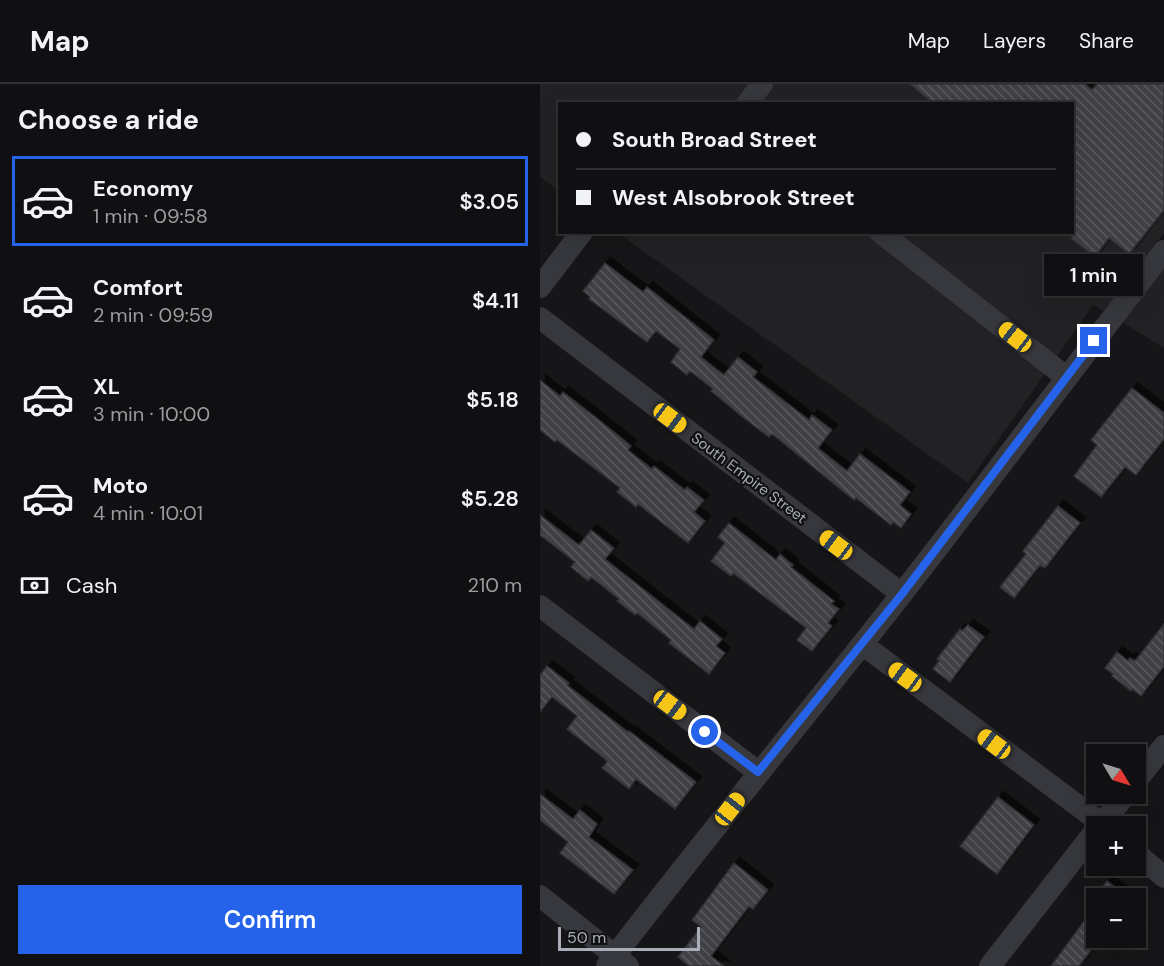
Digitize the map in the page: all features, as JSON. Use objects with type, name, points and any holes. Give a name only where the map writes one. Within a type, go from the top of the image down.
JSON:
[{"type":"street","points":[[748,102],[762,84]]},
{"type":"street","points":[[540,287],[580,234]]},
{"type":"street","points":[[883,234],[1066,377]]},
{"type":"street","points":[[540,896],[617,963],[758,772],[902,594],[1164,251]]},
{"type":"street","name":"South Empire Street","points":[[540,318],[902,594]]},
{"type":"street","points":[[540,606],[758,772]]},
{"type":"street","points":[[862,644],[1087,816]]},
{"type":"street","points":[[1146,769],[1164,746]]},
{"type":"street","points":[[1109,816],[1118,804]]},
{"type":"street","points":[[990,966],[1086,846]]},
{"type":"street","points":[[1146,862],[1164,877]]},
{"type":"shaded area","points":[[540,84],[1164,84],[1164,233],[1104,311],[1093,305],[968,483],[619,234],[1074,234],[1074,102],[558,102],[558,190],[540,177]]},
{"type":"shaded area","points":[[1164,269],[1164,348],[1122,322]]},
{"type":"building","points":[[910,84],[1085,84],[1092,90],[1097,84],[1164,84],[1164,210],[1129,254],[1109,238],[1095,257],[1072,239],[1072,234],[1074,234],[1074,102],[932,102]]},
{"type":"building","points":[[605,263],[643,292],[647,287],[714,340],[701,357],[724,375],[738,357],[757,372],[753,377],[809,420],[812,415],[832,430],[818,448],[847,471],[860,454],[910,492],[900,505],[911,514],[901,528],[893,522],[891,525],[856,498],[854,500],[772,434],[769,437],[711,391],[713,389],[690,371],[687,375],[671,362],[680,349],[656,331],[647,342],[589,299],[590,297],[583,291]]},
{"type":"building","points":[[540,380],[560,396],[563,392],[594,416],[631,446],[628,450],[652,469],[654,466],[685,490],[687,487],[704,500],[694,512],[705,521],[688,543],[638,504],[636,507],[617,492],[620,488],[557,440],[555,442],[540,430]]},
{"type":"building","points":[[1132,388],[1164,413],[1164,439],[1136,475],[1125,467],[1101,497],[1074,476],[1097,445],[1091,440]]},
{"type":"building","points":[[1058,506],[1080,523],[1045,568],[1040,565],[1014,598],[1000,587],[1026,554],[1023,551]]},
{"type":"building","points":[[540,515],[579,545],[591,530],[614,548],[605,559],[694,629],[700,621],[722,639],[716,646],[725,653],[709,674],[669,643],[671,640],[637,613],[635,615],[617,601],[619,599],[591,577],[588,581],[571,567],[575,562],[540,535]]},
{"type":"building","points":[[729,523],[776,560],[780,554],[793,565],[791,567],[834,601],[831,604],[839,609],[828,623],[832,626],[812,651],[797,640],[806,628],[733,573],[731,576],[711,561],[725,543],[718,537]]},
{"type":"building","points":[[1164,624],[1164,666],[1141,696],[1132,689],[1131,691],[1105,668],[1117,652],[1128,661],[1130,658],[1135,661]]},
{"type":"building","points":[[968,625],[984,637],[950,682],[933,669],[939,661],[937,659],[960,629],[962,631]]},
{"type":"building","points":[[547,666],[569,683],[567,685],[696,782],[675,809],[636,779],[629,789],[602,768],[606,760],[567,729],[577,716],[552,697],[540,712],[540,675]]},
{"type":"building","points":[[540,794],[573,819],[580,810],[597,824],[589,837],[633,870],[614,894],[560,853],[568,842],[540,820]]},
{"type":"building","points":[[998,797],[1034,825],[997,874],[960,846]]},
{"type":"building","points":[[734,863],[768,890],[753,909],[749,906],[711,956],[724,966],[689,966],[678,957],[701,927],[692,920]]},
{"type":"building","points":[[1107,881],[1116,888],[1102,888]]},
{"type":"building","points":[[1086,919],[1086,948],[1093,948],[1079,966],[1051,966]]},
{"type":"route","points":[[705,732],[758,772],[902,594],[1094,341]]}]
